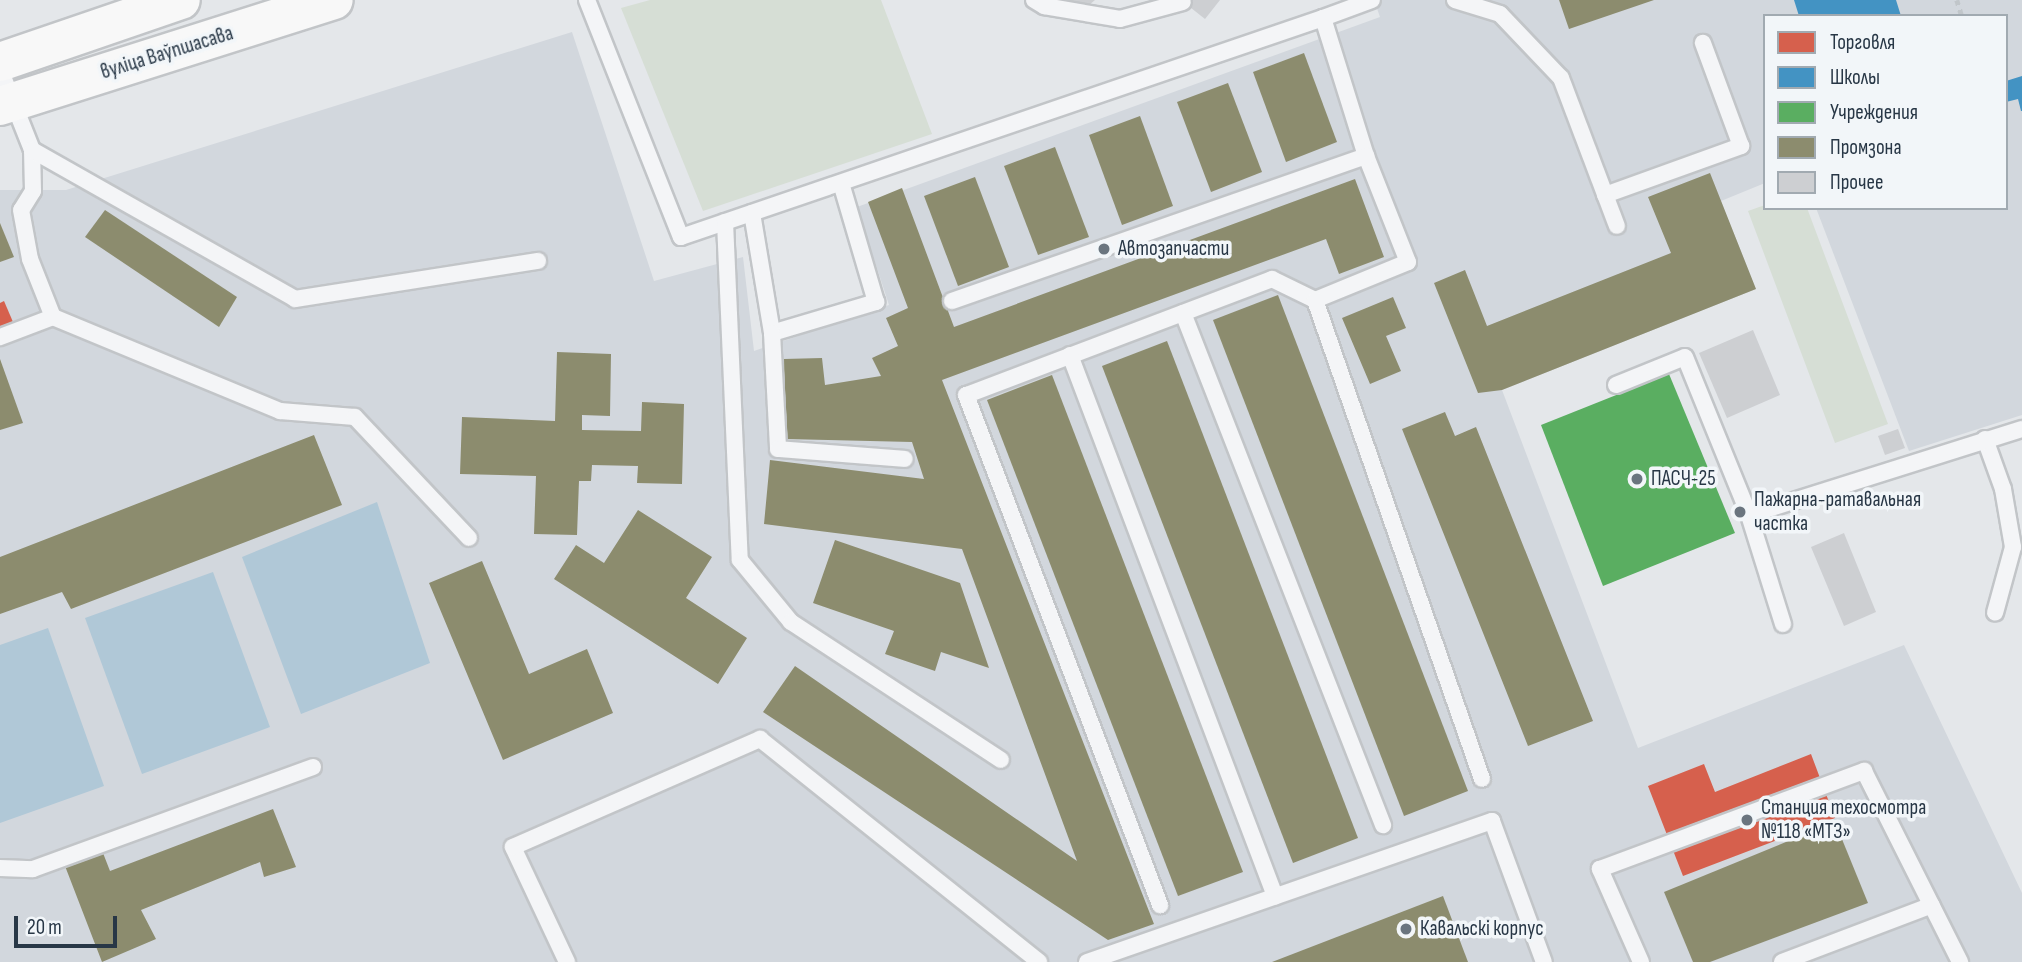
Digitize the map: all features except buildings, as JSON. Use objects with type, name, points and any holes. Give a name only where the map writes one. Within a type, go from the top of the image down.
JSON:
[{"type":"main road","name":"вуліца Ваўпшасава","points":[[0,62],[181,0]]},
{"type":"main road","name":"вуліца Ваўпшасава","points":[[5,92],[334,0]]},
{"type":"lane","points":[[587,0],[681,237],[1372,0]]},
{"type":"lane","points":[[1034,0],[1044,6],[1120,19],[1183,2]]},
{"type":"lane","points":[[1455,0],[1500,14],[1561,78],[1617,226]]},
{"type":"lane","points":[[1315,300],[1408,262],[1366,156],[1323,18]]},
{"type":"lane","points":[[1605,195],[1741,146],[1703,43]]},
{"type":"lane","points":[[5,92],[32,150],[33,191],[21,210],[30,259],[53,317]]},
{"type":"lane","points":[[32,150],[295,299],[538,261]]},
{"type":"lane","points":[[952,300],[1366,156]]},
{"type":"lane","points":[[772,333],[876,302],[841,183]]},
{"type":"lane","points":[[752,213],[772,333],[778,449],[905,458]]},
{"type":"lane","points":[[725,222],[740,560],[791,622],[1001,760]]},
{"type":"lane","points":[[1160,905],[966,395],[1272,279],[1315,300],[1482,779]]},
{"type":"lane","points":[[1183,313],[1383,825]]},
{"type":"lane","points":[[0,337],[53,317],[280,411],[355,417],[469,538]]},
{"type":"lane","points":[[1070,355],[1275,896]]},
{"type":"lane","points":[[1616,385],[1685,357],[1749,515],[1783,624]]},
{"type":"lane","points":[[1749,515],[2022,429]]},
{"type":"lane","points":[[1985,439],[2003,489],[2013,547],[1996,614]]},
{"type":"lane","points":[[567,962],[513,847],[760,739],[1039,962]]},
{"type":"lane","points":[[0,868],[33,869],[313,768]]},
{"type":"lane","points":[[1641,962],[1600,869],[1864,771],[1960,962]]},
{"type":"lane","points":[[1087,962],[1492,821],[1544,962]]},
{"type":"lane","points":[[1782,962],[1931,905]]},
{"type":"shaded area","points":[[650,0],[881,0],[932,134],[703,211],[621,8]]},
{"type":"shaded area","points":[[1374,0],[2022,0],[2022,415],[1909,451],[1817,210],[2008,210],[2008,14],[1763,14],[1763,184],[1721,201],[1756,289],[1502,390],[1638,748],[1904,645],[2022,893],[2022,962],[0,962],[0,190],[66,190],[572,32],[654,281],[743,257],[754,351],[889,305],[857,207],[1380,17]]},
{"type":"shaded area","points":[[1763,206],[1763,210],[1808,210],[1888,424],[1835,443],[1748,211]]},
{"type":"water","points":[[377,502],[430,663],[301,714],[242,557]]},
{"type":"water","points":[[213,572],[270,727],[142,774],[85,618]]},
{"type":"water","points":[[48,628],[104,786],[0,823],[0,645]]},
{"type":"place","name":"Автозапчасти","points":[[1104,249]]},
{"type":"place","name":"ПАСЧ-25","points":[[1637,479]]},
{"type":"place","name":"Пажарна-ратавальная частка","points":[[1740,512]]},
{"type":"place","name":"Станция техосмотра №118 «МТЗ»","points":[[1747,820]]},
{"type":"place","name":"Кавальскі корпус","points":[[1406,929]]}]
